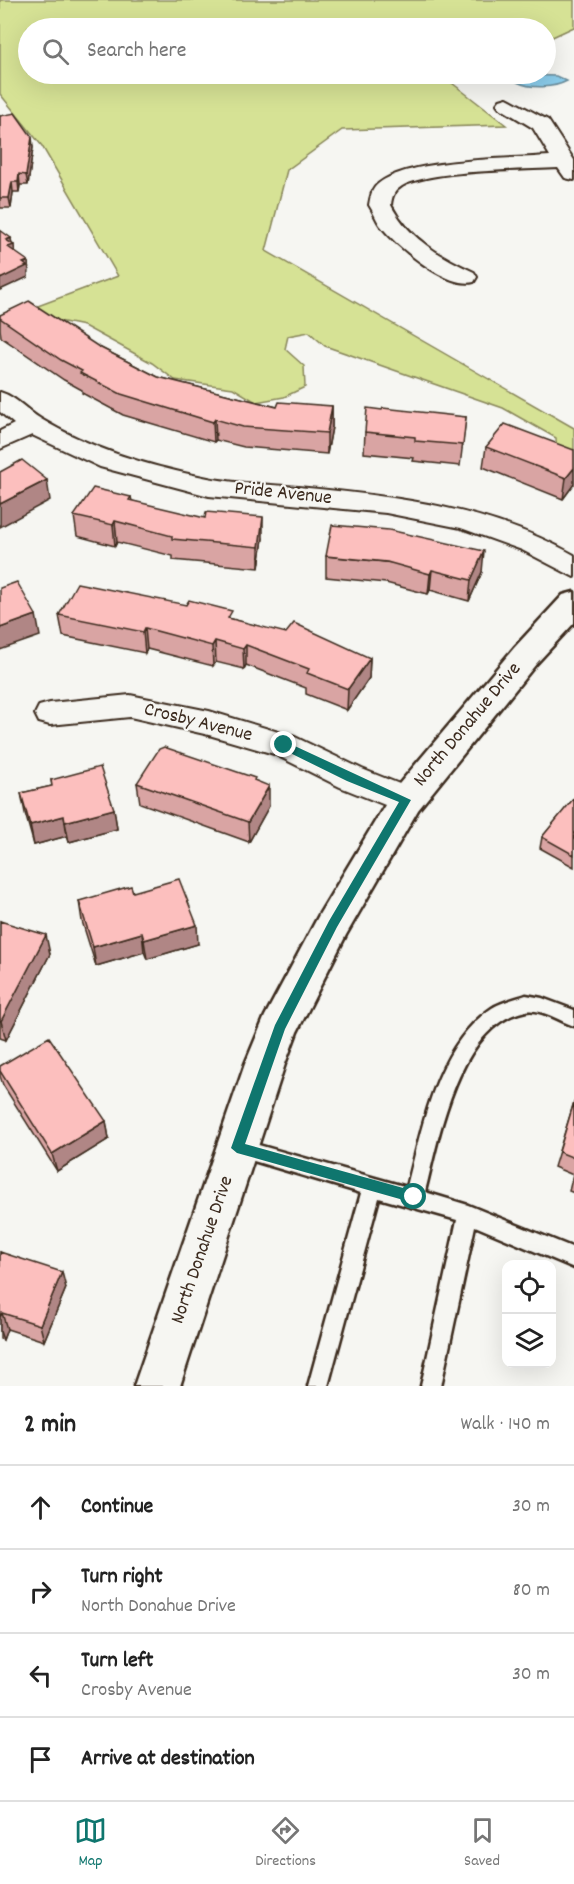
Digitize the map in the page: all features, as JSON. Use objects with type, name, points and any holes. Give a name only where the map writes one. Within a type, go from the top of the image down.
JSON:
[{"type":"street","points":[[466,277],[422,254],[405,241],[383,214],[380,200],[386,187],[401,177],[425,172],[568,169],[541,124],[507,104]]},
{"type":"street","name":"Pride Avenue","points":[[0,400],[32,425],[109,461],[209,487],[386,504],[466,520],[532,543],[574,567]]},
{"type":"street","points":[[0,441],[32,425]]},
{"type":"street","name":"North Donahue Drive","points":[[157,1386],[279,1028],[333,924],[406,800],[525,656],[574,603]]},
{"type":"street","name":"Crosby Avenue","points":[[50,714],[130,705],[209,723],[284,745],[351,778],[406,800]]},
{"type":"lane","points":[[414,1197],[444,1089],[471,1036],[499,1012],[528,1002],[574,1018]]},
{"type":"lane","points":[[237,1148],[468,1214],[574,1258]]},
{"type":"lane","points":[[318,1386],[373,1185]]},
{"type":"lane","points":[[430,1386],[468,1214]]},
{"type":"green space","points":[[0,0],[574,0],[574,27],[556,35],[556,18],[18,18],[18,84],[453,84],[506,125],[342,130],[287,170],[266,251],[574,428],[574,467],[557,460],[556,438],[503,408],[325,346],[309,332],[288,336],[285,349],[304,366],[305,387],[284,397],[256,402],[233,388],[175,380],[152,363],[84,326],[19,313],[118,276],[42,146],[0,94]]},
{"type":"water","points":[[556,76],[567,81],[549,86],[523,84],[556,84]]},
{"type":"building","points":[[15,113],[32,137],[26,175],[19,174],[18,182],[12,182],[9,198],[0,198],[0,116]]},
{"type":"building","points":[[0,230],[11,238],[6,240],[14,245],[8,247],[28,261],[23,263],[27,266],[0,279]]},
{"type":"building","points":[[29,301],[99,347],[158,377],[277,407],[279,402],[332,406],[327,433],[243,427],[215,419],[213,422],[121,394],[80,373],[82,371],[61,360],[0,318],[0,315]]},
{"type":"building","points":[[367,408],[466,417],[463,445],[415,441],[415,437],[365,432]]},
{"type":"building","points":[[505,424],[574,450],[574,468],[566,478],[486,447]]},
{"type":"building","points":[[22,460],[47,480],[0,504],[0,472]]},
{"type":"building","points":[[93,488],[131,497],[129,500],[205,518],[206,512],[263,517],[259,547],[172,539],[172,536],[115,521],[113,525],[74,516]]},
{"type":"building","points":[[332,525],[389,530],[484,551],[471,580],[432,570],[430,574],[387,562],[326,556]]},
{"type":"building","points":[[17,582],[36,615],[0,628],[0,588]]},
{"type":"building","points":[[77,583],[186,605],[189,600],[232,611],[228,618],[286,633],[294,623],[370,658],[348,689],[307,673],[309,669],[246,645],[243,649],[215,641],[212,646],[145,628],[143,632],[59,615]]},
{"type":"building","points":[[164,747],[255,778],[254,780],[269,786],[248,822],[137,783],[159,749]]},
{"type":"building","points":[[100,767],[114,809],[65,822],[64,816],[30,825],[21,793],[52,786],[51,780]]},
{"type":"building","points":[[574,798],[574,855],[542,837]]},
{"type":"building","points":[[179,879],[197,925],[144,940],[142,933],[93,947],[79,901],[131,886],[133,892]]},
{"type":"building","points":[[0,921],[46,935],[1,1021],[0,1021]]},
{"type":"building","points":[[49,1037],[106,1121],[52,1154],[0,1071],[0,1066]]},
{"type":"building","points":[[574,1102],[574,1158],[559,1152]]},
{"type":"building","points":[[0,1252],[62,1272],[40,1325],[2,1313],[0,1317]]},
{"type":"route","points":[[284,745],[351,778],[406,800],[333,924],[279,1028],[237,1148],[414,1197]]}]
